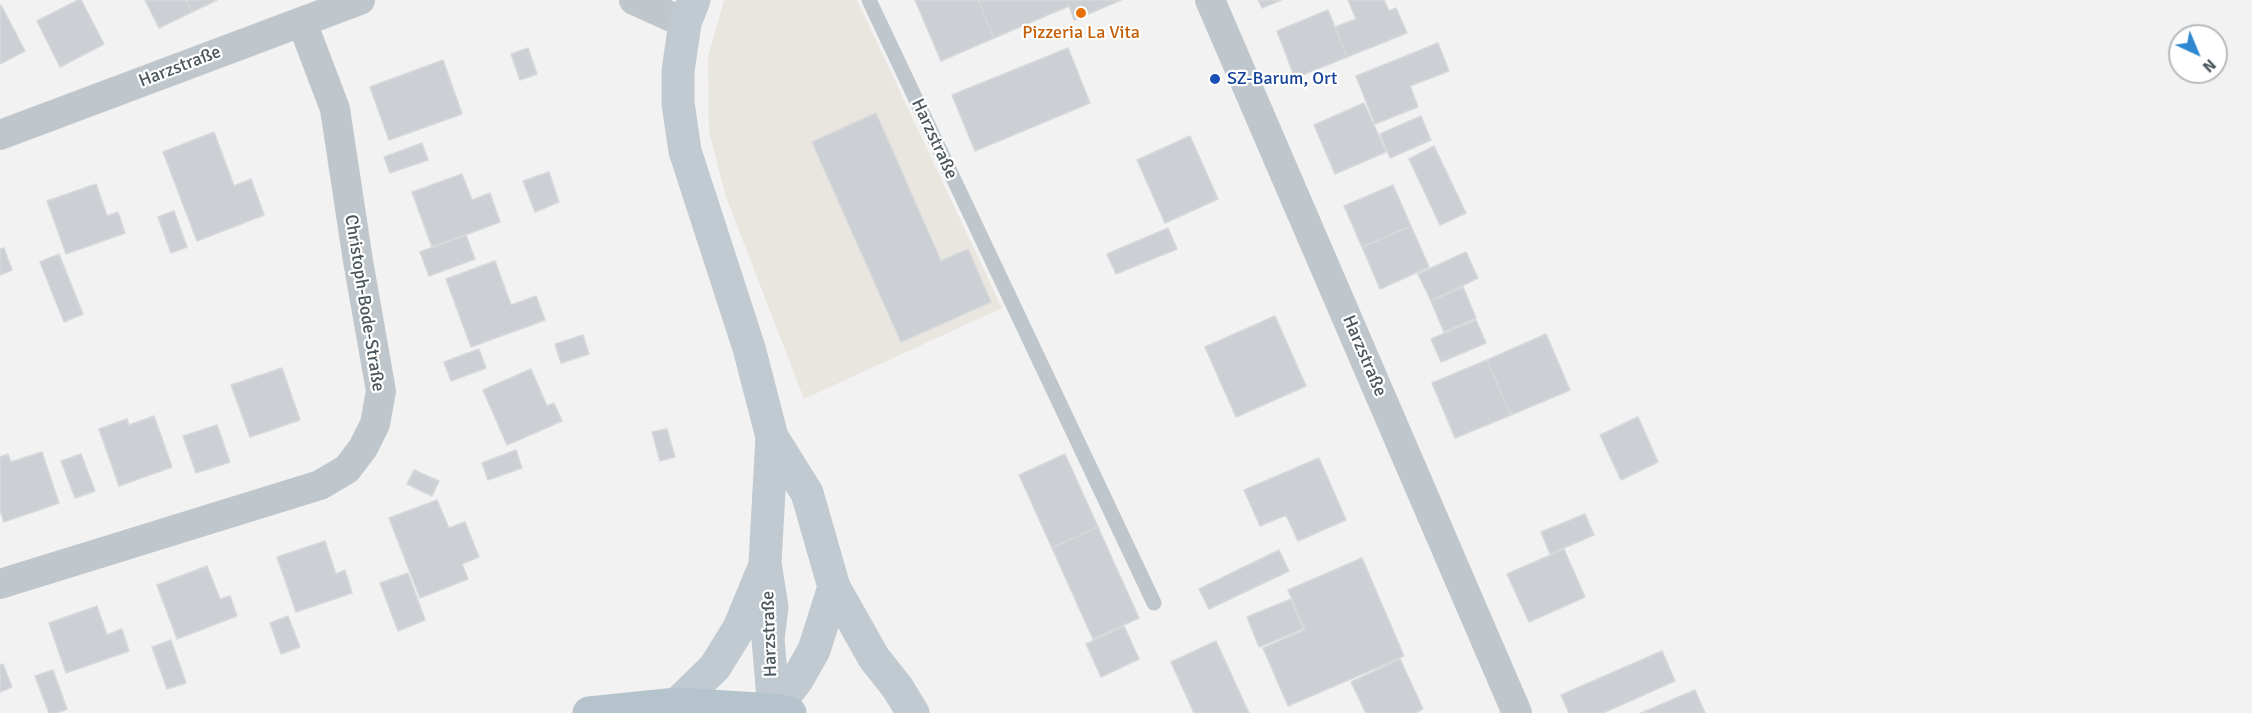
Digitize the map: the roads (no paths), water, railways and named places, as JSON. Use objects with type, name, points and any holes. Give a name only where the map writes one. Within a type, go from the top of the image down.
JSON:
[{"type":"main road","name":"Harzstraße","points":[[690,11],[678,71],[678,103],[685,152],[749,348],[772,437],[807,493],[834,587],[814,650],[782,711]]},
{"type":"main road","name":"Harzstraße","points":[[772,437],[765,563],[772,607],[768,639],[782,711]]},
{"type":"main road","points":[[677,704],[715,667],[739,628],[765,563]]},
{"type":"main road","points":[[834,587],[874,658],[897,687],[913,713]]},
{"type":"main road","points":[[589,713],[677,704],[782,711]]},
{"type":"street","name":"Harzstraße","points":[[0,135],[360,0]]},
{"type":"street","name":"Harzstraße","points":[[634,0],[690,11]]},
{"type":"street","name":"Harzstraße","points":[[1210,0],[1517,713]]},
{"type":"street","name":"Christoph-Bode-Straße","points":[[0,584],[320,485],[347,469],[363,448],[375,424],[381,391],[335,109],[302,22]]},
{"type":"lane","name":"Harzstraße","points":[[869,0],[1154,603]]},
{"type":"place","name":"Pizzeria La Vita","points":[[1081,13]]},
{"type":"place","name":"SZ-Barum, Ort","points":[[1215,79]]}]
